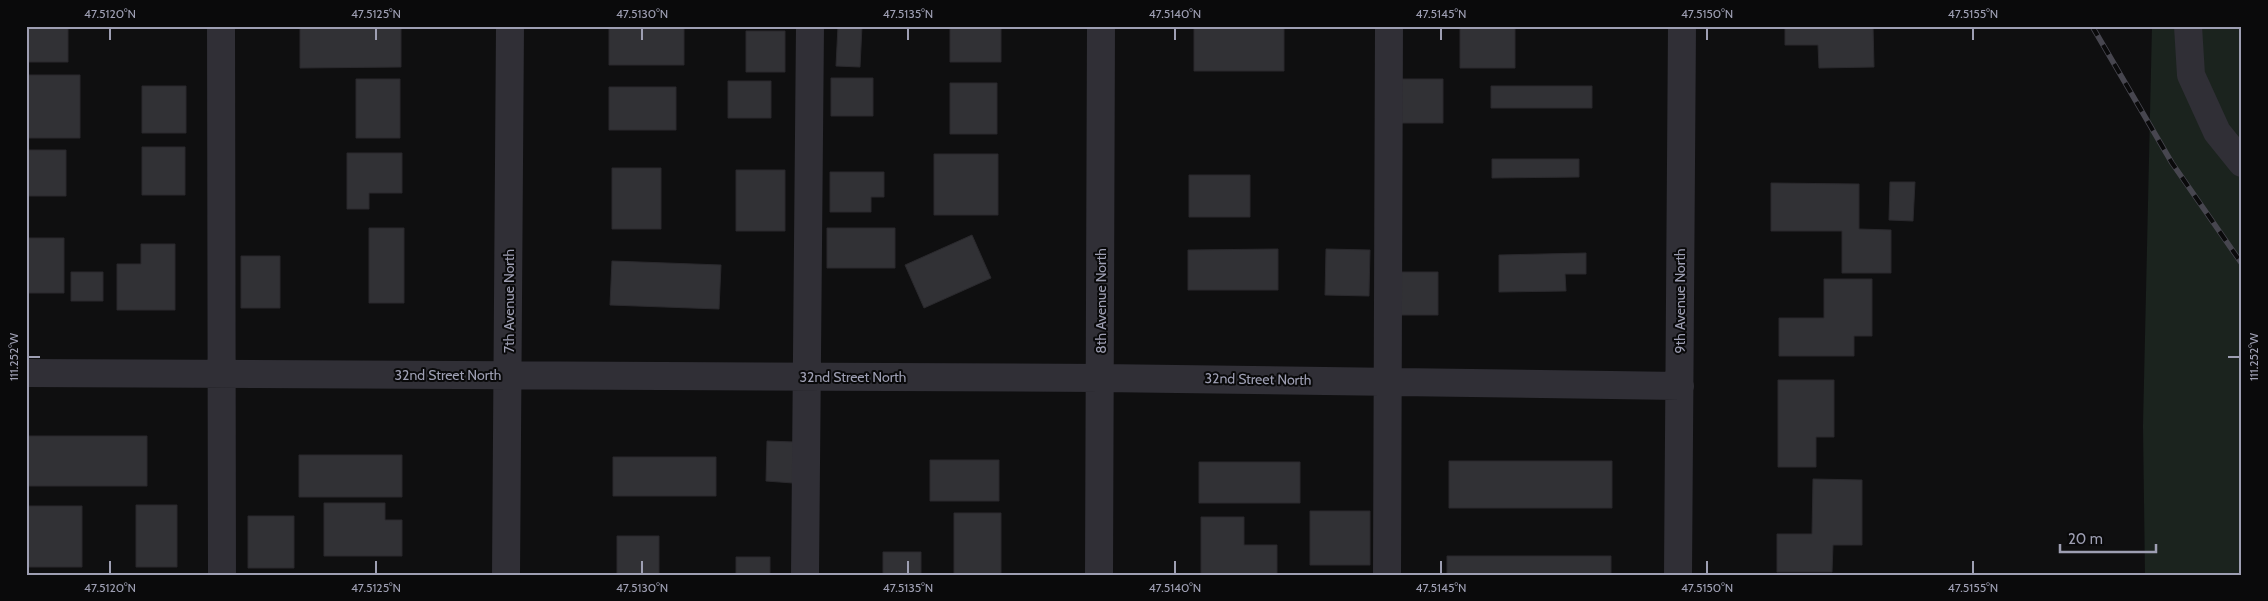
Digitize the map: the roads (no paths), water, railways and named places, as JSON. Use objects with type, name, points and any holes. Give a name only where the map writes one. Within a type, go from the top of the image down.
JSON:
[{"type":"street","points":[[221,26],[222,575]]},
{"type":"street","name":"7th Avenue North","points":[[506,575],[510,26]]},
{"type":"street","points":[[805,575],[810,26]]},
{"type":"street","name":"8th Avenue North","points":[[1099,575],[1101,26]]},
{"type":"street","points":[[1387,575],[1389,26]]},
{"type":"street","name":"9th Avenue North","points":[[1678,575],[1682,26]]},
{"type":"street","points":[[2188,26],[2191,75],[2217,132],[2242,163]]},
{"type":"street","name":"32nd Street North","points":[[26,372],[1388,380],[1680,386]]},
{"type":"railway","points":[[2092,26],[2172,163],[2242,264]]}]
